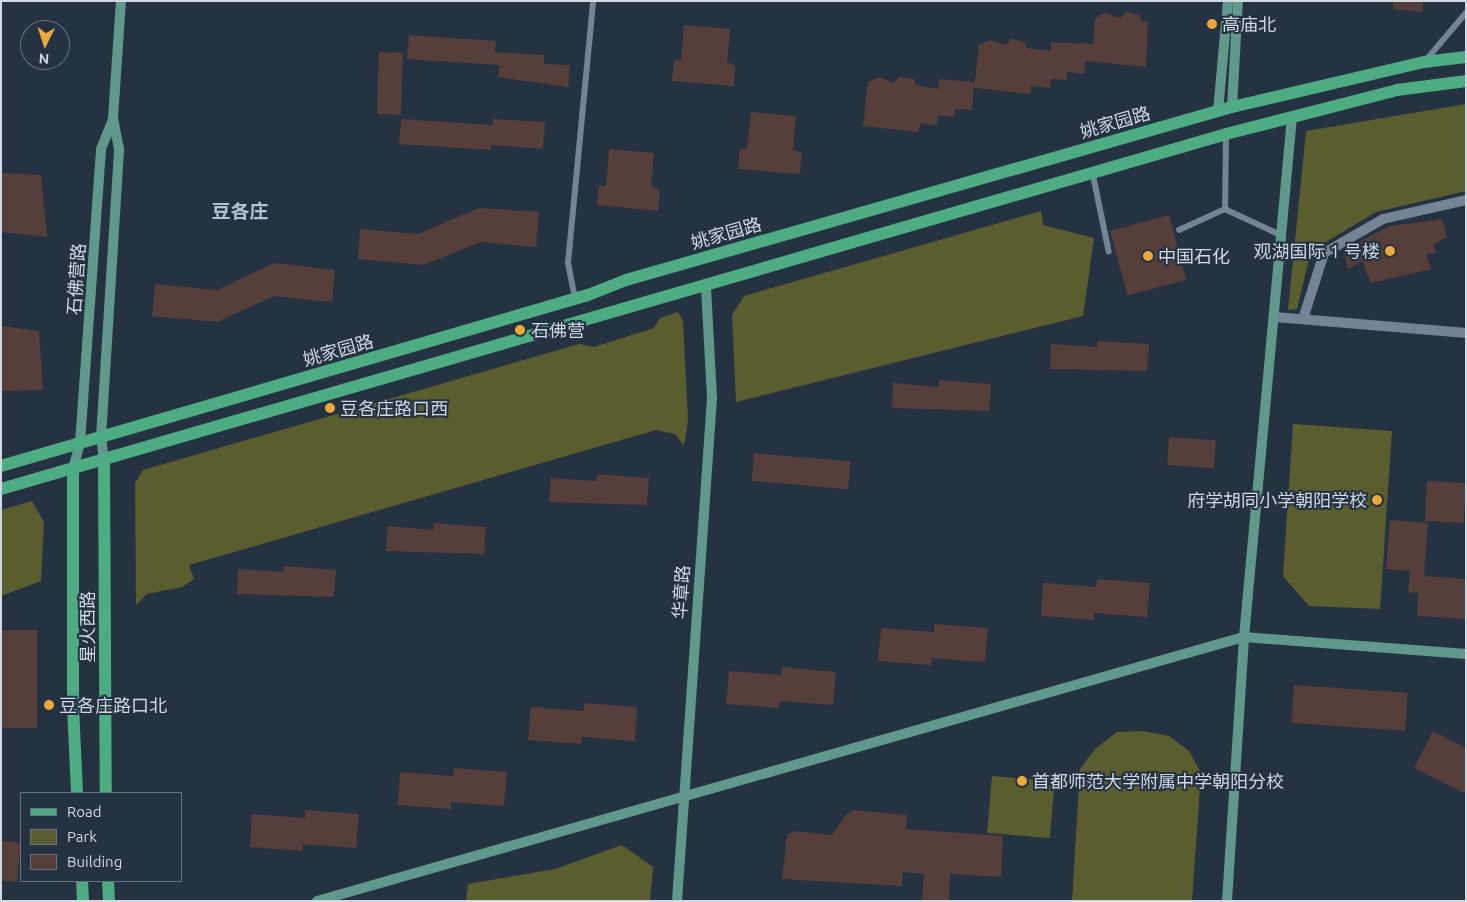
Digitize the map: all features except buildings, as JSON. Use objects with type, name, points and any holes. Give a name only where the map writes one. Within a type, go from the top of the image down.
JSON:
[{"type":"main road","name":"姚家园路","points":[[1,466],[575,299],[626,280],[1232,107],[1424,62],[1466,57]]},
{"type":"main road","points":[[3,491],[73,469],[1226,134],[1397,90],[1466,81]]},
{"type":"main road","name":"星火西路","points":[[104,461],[106,792]]},
{"type":"main road","name":"星火西路","points":[[73,469],[72,707],[77,792]]},
{"type":"main road","points":[[82,882],[83,901]]},
{"type":"main road","points":[[108,882],[109,901]]},
{"type":"street","name":"石佛营路","points":[[104,461],[101,437],[119,149],[113,118],[121,1]]},
{"type":"street","points":[[1218,111],[1228,1]]},
{"type":"street","points":[[1232,107],[1238,1]]},
{"type":"street","points":[[1227,901],[1244,637],[1283,236],[1292,117]]},
{"type":"street","name":"石佛营路","points":[[73,469],[80,443],[101,149],[113,118]]},
{"type":"street","points":[[1303,319],[1324,253],[1383,219],[1466,200]]},
{"type":"street","name":"华章路","points":[[677,901],[712,398],[706,286]]},
{"type":"street","points":[[1275,317],[1466,333]]},
{"type":"street","points":[[317,901],[1244,637],[1466,654]]},
{"type":"lane","points":[[575,299],[568,263],[592,1]]},
{"type":"lane","points":[[1424,62],[1466,13]]},
{"type":"lane","points":[[1225,209],[1226,134]]},
{"type":"lane","points":[[1092,173],[1109,251]]},
{"type":"lane","points":[[1179,230],[1225,209],[1283,236]]},
{"type":"green space","points":[[1466,104],[1466,191],[1376,212],[1311,251],[1297,309],[1288,310],[1306,131]]},
{"type":"green space","points":[[1041,211],[1043,225],[1094,238],[1083,316],[736,402],[732,315],[744,296]]},
{"type":"green space","points":[[678,312],[683,321],[688,421],[684,446],[675,434],[656,430],[189,565],[194,579],[182,587],[147,594],[136,605],[135,483],[143,470],[579,344],[594,347],[654,328],[660,318]]},
{"type":"green space","points":[[1293,424],[1392,431],[1380,609],[1309,606],[1283,576]]},
{"type":"green space","points":[[32,501],[44,522],[41,581],[1,596],[1,510]]},
{"type":"green space","points":[[1142,731],[1169,736],[1189,751],[1201,773],[1192,901],[1072,901],[1080,769],[1095,749],[1117,732]]},
{"type":"green space","points":[[992,776],[1055,781],[1050,838],[987,833]]},
{"type":"green space","points":[[622,845],[653,867],[650,901],[466,901],[468,884],[555,869]]},
{"type":"place","name":"高庙北","points":[[1212,24]]},
{"type":"place","name":"观湖国际 1 号楼","points":[[1390,251]]},
{"type":"place","name":"中国石化","points":[[1148,256]]},
{"type":"place","name":"石佛营","points":[[520,330]]},
{"type":"place","name":"豆各庄路口西","points":[[330,408]]},
{"type":"place","name":"府学胡同小学朝阳学校","points":[[1377,500]]},
{"type":"place","name":"豆各庄路口北","points":[[49,705]]},
{"type":"place","name":"首都师范大学附属中学朝阳分校","points":[[1022,781]]},
{"type":"district","name":"豆各庄","points":[[240,212]]}]
